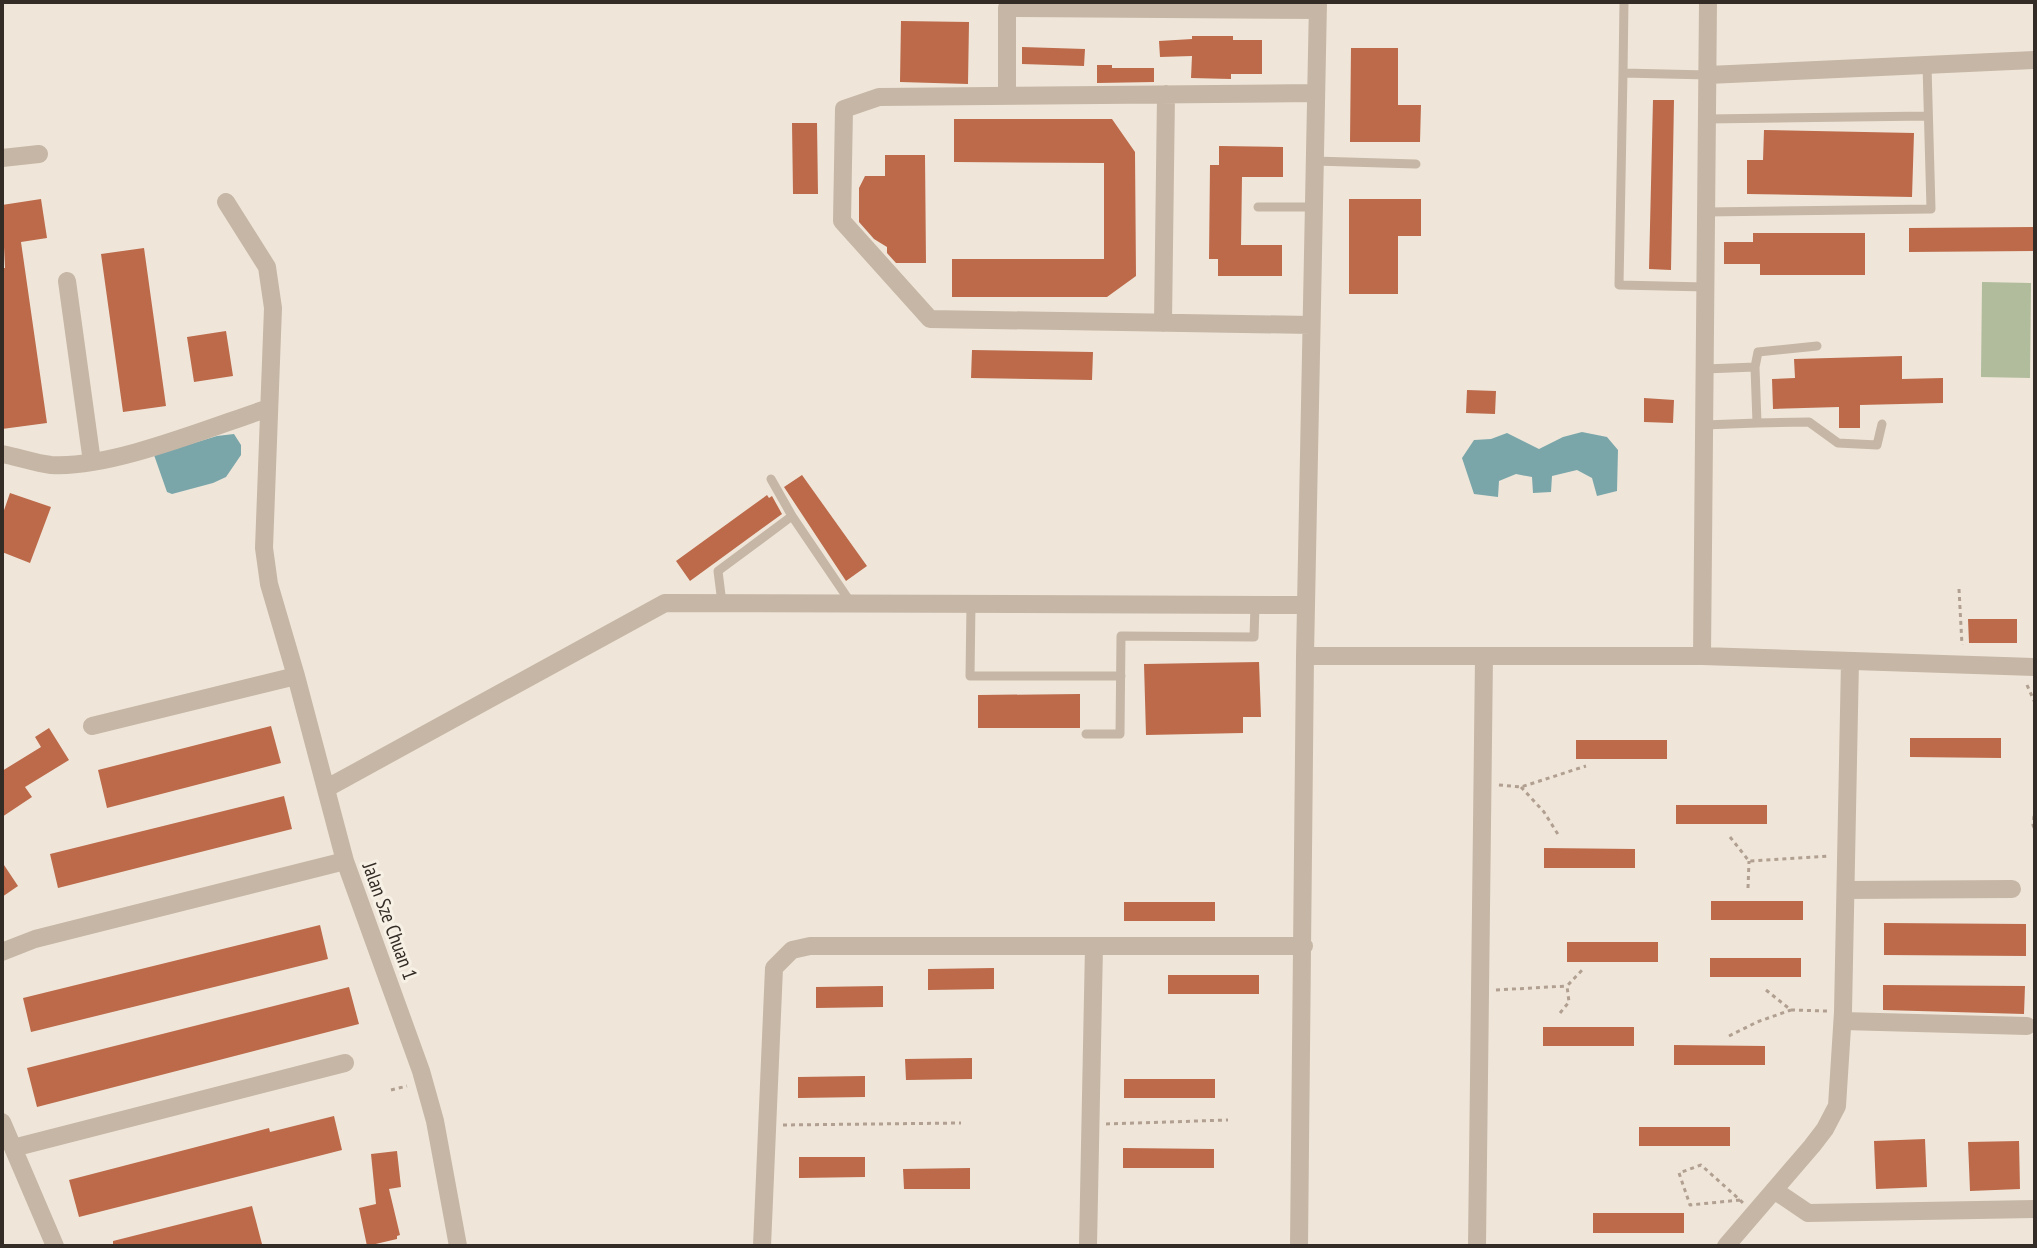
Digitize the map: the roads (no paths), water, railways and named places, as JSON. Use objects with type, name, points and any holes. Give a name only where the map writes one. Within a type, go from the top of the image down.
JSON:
[{"type":"street","points":[[1702,656],[1708,2]]},
{"type":"street","points":[[1007,96],[1007,8],[1318,6],[1305,656],[1299,1246]]},
{"type":"street","points":[[1708,75],[2035,60]]},
{"type":"street","points":[[1311,325],[930,319],[842,221],[844,109],[879,97],[1315,93]]},
{"type":"street","points":[[1163,323],[1166,94]]},
{"type":"street","points":[[2,158],[39,154]]},
{"type":"street","points":[[226,202],[267,267],[273,308],[264,548],[269,584],[345,861]]},
{"type":"street","points":[[67,281],[92,462]]},
{"type":"street","points":[[2,454],[51,465],[92,462],[143,449],[269,408]]},
{"type":"street","points":[[327,788],[665,603],[1306,605]]},
{"type":"street","points":[[1305,656],[1702,656],[2035,667]]},
{"type":"street","points":[[1477,1246],[1484,656]]},
{"type":"street","points":[[1726,1246],[1825,1129],[1837,1106],[1843,1016],[1850,661]]},
{"type":"street","points":[[92,726],[296,676]]},
{"type":"street","name":"Jalan Sze Chuan 1","points":[[2,952],[35,939],[345,861],[421,1071],[435,1121],[458,1246]]},
{"type":"street","points":[[1846,890],[2012,889]]},
{"type":"street","points":[[762,1246],[774,968],[792,950],[810,946],[1304,946]]},
{"type":"street","points":[[1088,1246],[1094,946]]},
{"type":"street","points":[[1843,1016],[2027,1026]]},
{"type":"street","points":[[13,1148],[345,1063]]},
{"type":"street","points":[[2,1122],[55,1246]]},
{"type":"street","points":[[1774,1190],[1808,1213],[2035,1209]]},
{"type":"lane","points":[[1624,2],[1619,285],[1706,287]]},
{"type":"lane","points":[[1706,212],[1931,209],[1927,65]]},
{"type":"lane","points":[[1623,73],[1708,75]]},
{"type":"lane","points":[[1707,119],[1928,116]]},
{"type":"lane","points":[[1314,161],[1416,164]]},
{"type":"lane","points":[[1258,207],[1313,207]]},
{"type":"lane","points":[[1757,423],[1755,367],[1758,352],[1817,346]]},
{"type":"lane","points":[[1705,369],[1755,367]]},
{"type":"lane","points":[[1704,425],[1809,422],[1838,443],[1877,445],[1882,424]]},
{"type":"lane","points":[[771,479],[792,516],[852,604]]},
{"type":"lane","points":[[722,603],[718,571],[792,516]]},
{"type":"lane","points":[[971,604],[970,676],[1121,676]]},
{"type":"lane","points":[[1086,734],[1120,734],[1121,636],[1254,637],[1255,605]]},
{"type":"water","points":[[1582,432],[1607,437],[1618,450],[1617,491],[1597,496],[1592,478],[1577,470],[1552,476],[1551,492],[1533,493],[1532,477],[1516,474],[1499,481],[1498,497],[1474,494],[1462,458],[1474,440],[1491,439],[1507,433],[1539,449]]},
{"type":"water","points":[[234,434],[241,445],[241,455],[226,477],[172,494],[167,492],[154,455]]}]
